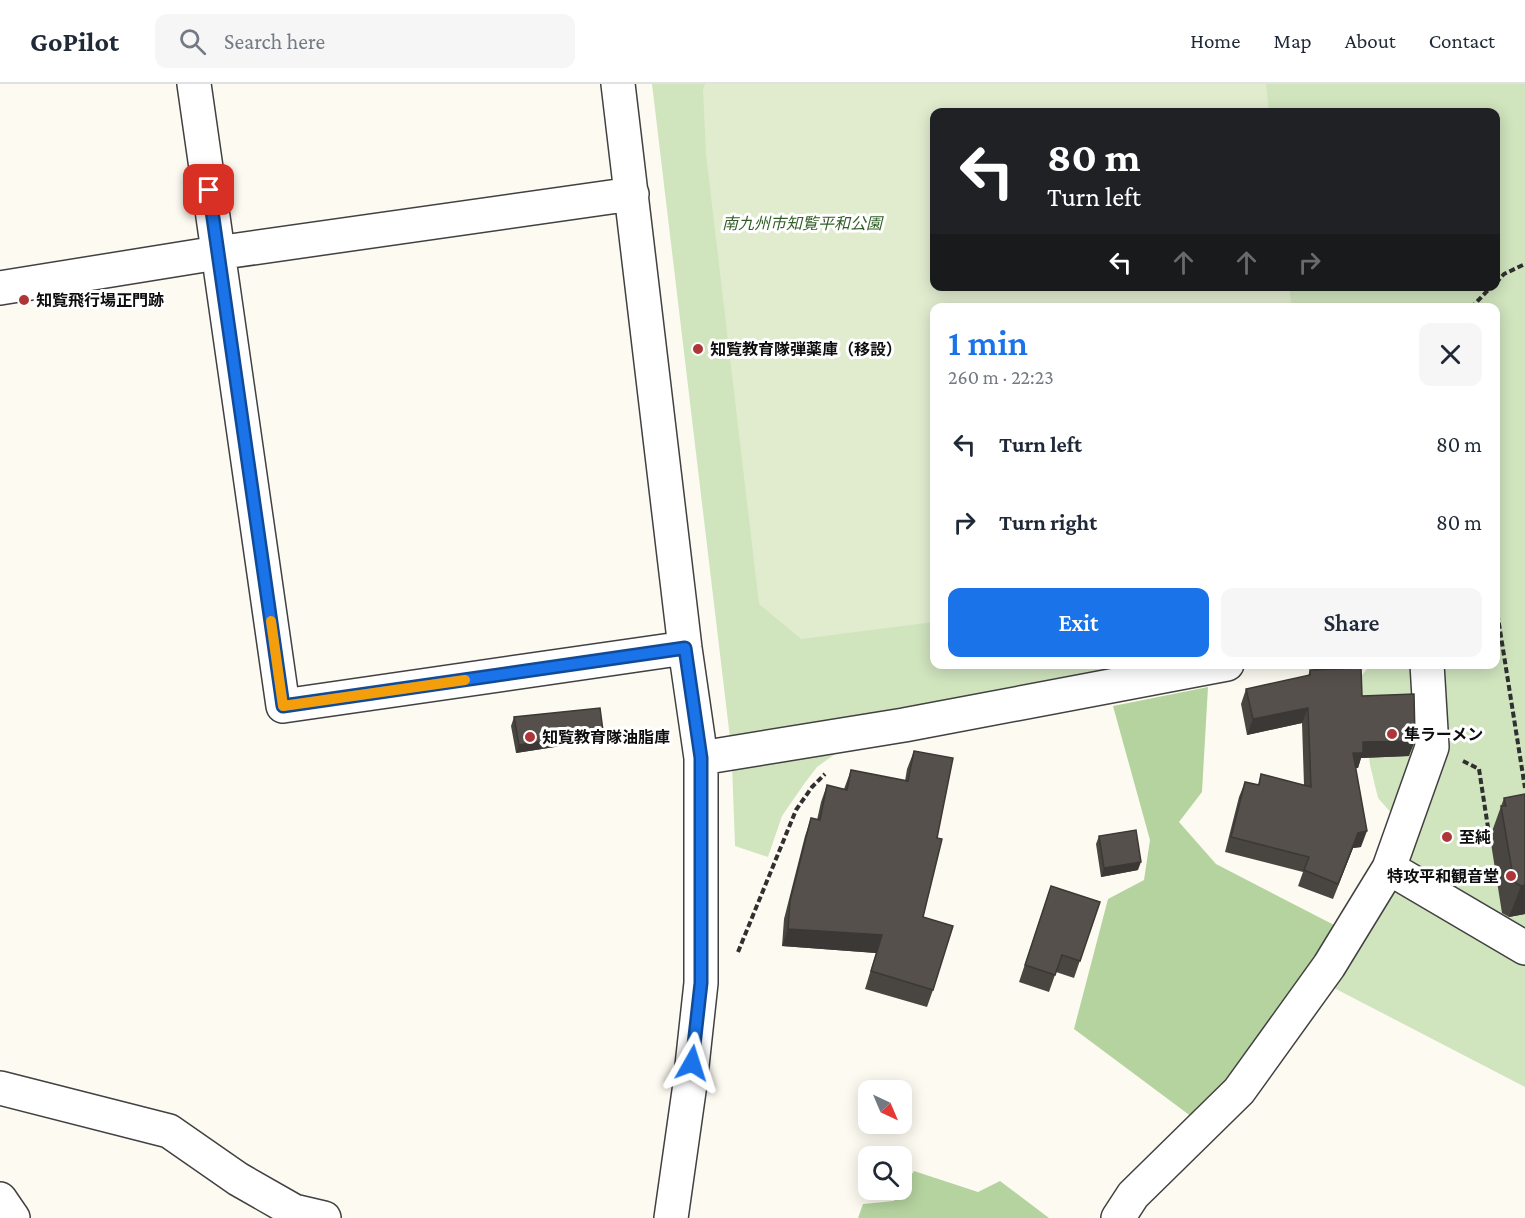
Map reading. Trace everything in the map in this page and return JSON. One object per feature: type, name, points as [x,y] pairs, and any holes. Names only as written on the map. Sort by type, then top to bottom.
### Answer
[{"type":"street","points":[[194,84],[283,706],[685,648]]},
{"type":"street","points":[[618,84],[685,648],[701,758],[701,983],[672,1218]]},
{"type":"street","points":[[0,288],[217,253],[632,195]]},
{"type":"street","points":[[701,758],[904,725],[1201,669]]},
{"type":"street","points":[[1118,1218],[1133,1195],[1239,1091],[1329,966],[1389,868],[1432,747],[1427,669]]},
{"type":"street","points":[[1389,868],[1525,948]]},
{"type":"street","points":[[0,1088],[169,1131],[238,1179],[294,1211],[324,1218]]},
{"type":"street","points":[[0,1199],[13,1218]]},
{"type":"path","points":[[1500,278],[1504,274],[1525,264]]},
{"type":"path","points":[[1476,303],[1487,291]]},
{"type":"path","points":[[1500,629],[1525,788]]},
{"type":"path","points":[[1432,747],[1479,769],[1489,834]]},
{"type":"path","points":[[735,958],[796,810],[812,787],[827,772]]},
{"type":"green space","name":"南九州市知覧平和公園","points":[[652,84],[1525,84],[1525,936],[1424,874],[1405,853],[1393,815],[1378,798],[1370,765],[1360,678],[1367,669],[1500,669],[1500,303],[930,303],[930,669],[1118,669],[730,738]]},
{"type":"green space","points":[[705,84],[1266,84],[1269,108],[930,108],[930,291],[1290,291],[1291,303],[930,303],[930,623],[801,639],[759,604],[706,154],[703,90]]},
{"type":"green space","points":[[1208,687],[1202,792],[1179,822],[1216,864],[1336,926],[1236,1073],[1192,1117],[1074,1029],[1108,899],[1144,880],[1150,840],[1113,706]]},
{"type":"green space","points":[[849,744],[817,767],[804,784],[782,816],[768,857],[735,846],[732,764]]},
{"type":"green space","points":[[1395,882],[1525,960],[1525,1087],[1334,988]]},
{"type":"green space","points":[[914,1171],[978,1192],[1000,1181],[1049,1218],[858,1218],[863,1204],[912,1200]]},
{"type":"building","points":[[1361,669],[1362,696],[1414,694],[1415,741],[1363,742],[1363,753],[1353,753],[1367,831],[1358,833],[1338,884],[1304,870],[1309,857],[1231,837],[1245,782],[1259,785],[1261,774],[1311,787],[1308,708],[1253,719],[1246,689],[1310,675],[1310,670]]},
{"type":"building","points":[[600,708],[603,731],[519,745],[514,717]]},
{"type":"building","points":[[914,751],[953,758],[937,838],[942,839],[923,917],[953,926],[933,990],[871,971],[882,935],[788,929],[790,901],[811,818],[820,820],[827,785],[847,790],[851,770],[908,781]]},
{"type":"building","points":[[1525,794],[1525,885],[1521,886],[1514,882],[1501,806],[1506,806],[1504,798]]},
{"type":"building","points":[[1136,830],[1141,862],[1104,868],[1099,836]]},
{"type":"building","points":[[1051,886],[1100,902],[1080,961],[1062,955],[1055,975],[1025,965]]},
{"type":"slow traffic","points":[[271,621],[283,706],[465,680]]},
{"type":"place","name":"知覧飛行場正門跡","points":[[24,300]]},
{"type":"place","name":"知覧教育隊弾薬庫（移設）","points":[[698,349]]},
{"type":"place","name":"隼ラーメン","points":[[1392,734]]},
{"type":"place","name":"知覧教育隊油脂庫","points":[[530,737]]},
{"type":"place","name":"至純","points":[[1447,837]]},
{"type":"place","name":"特攻平和観音堂","points":[[1511,876]]},
{"type":"route","points":[[209,190],[283,706],[685,648],[701,758],[701,983],[692,1063]]}]
